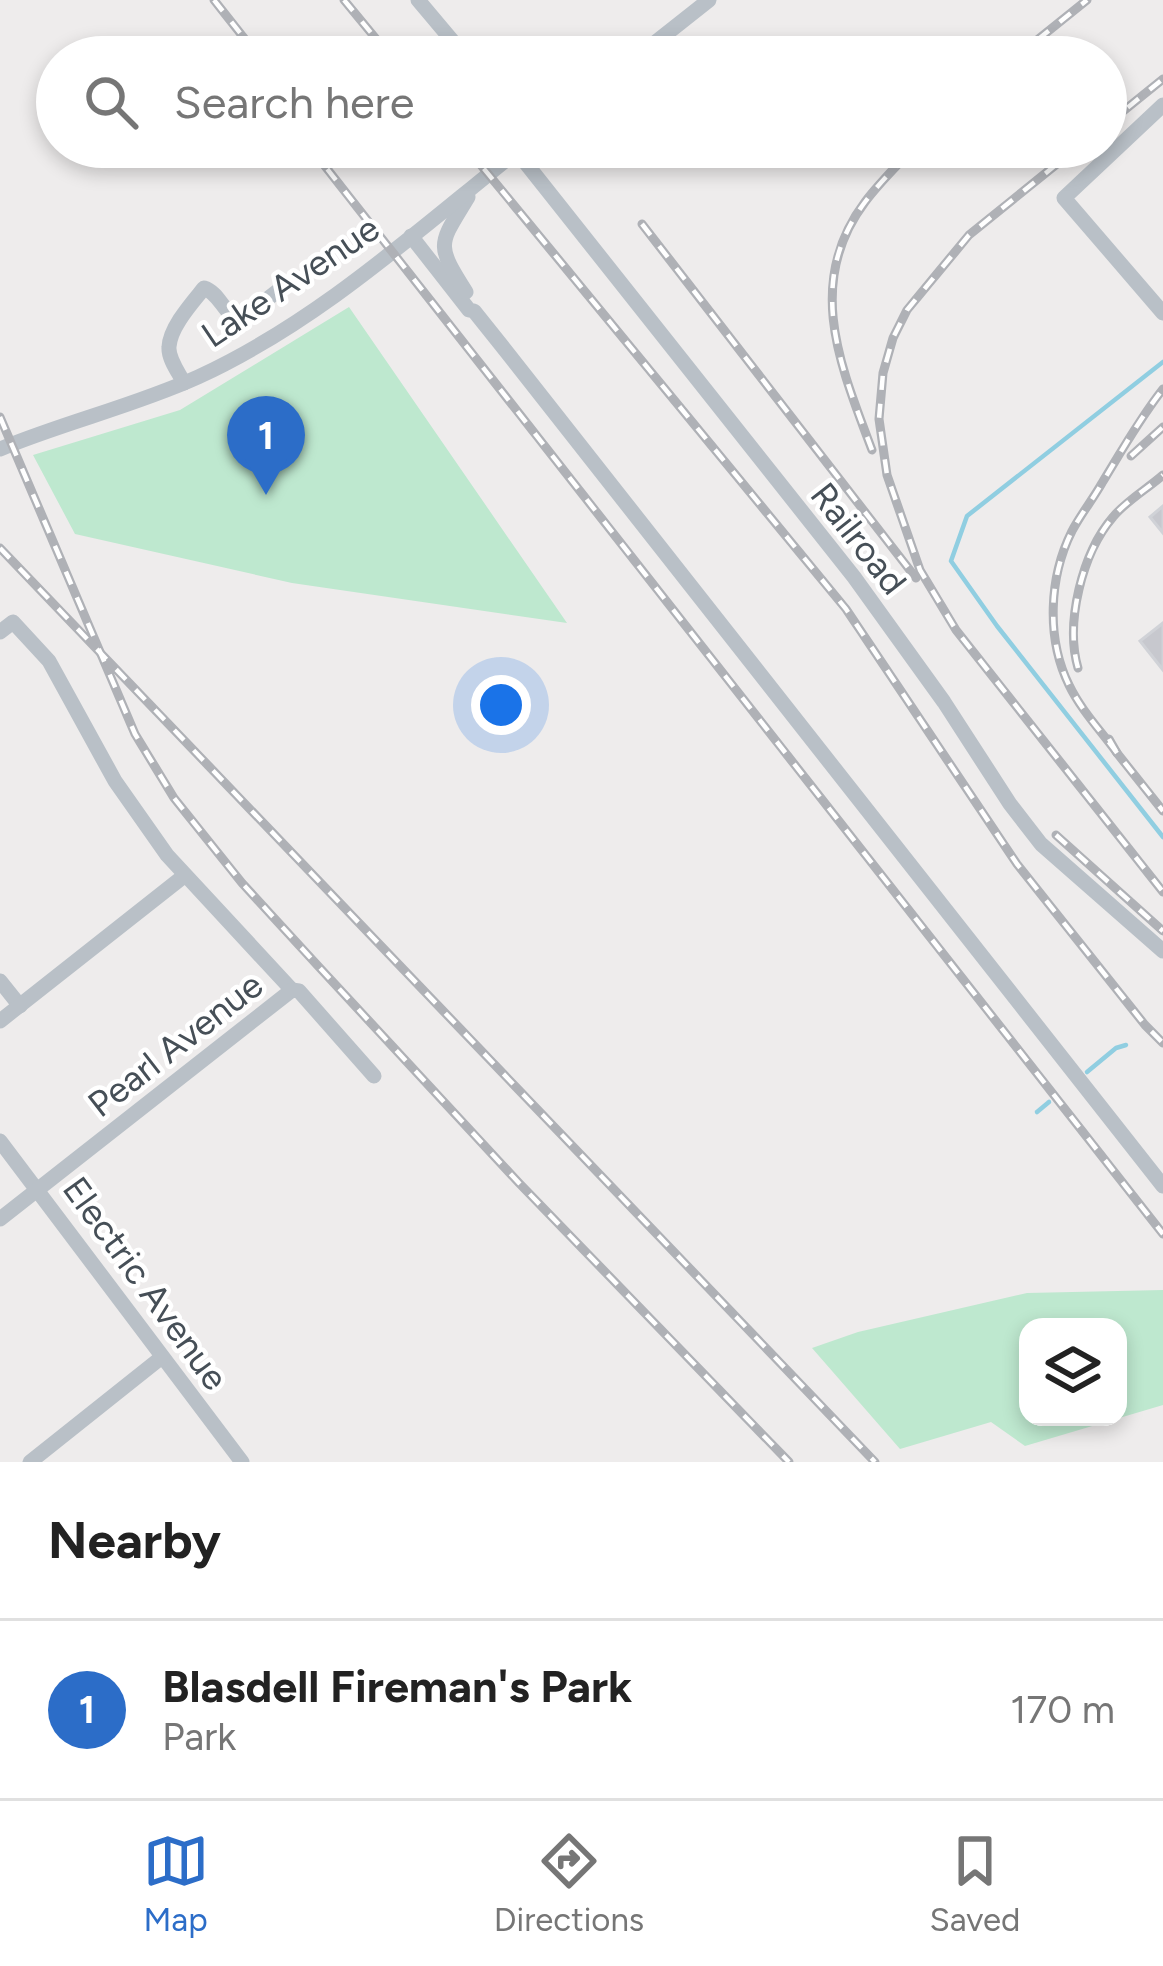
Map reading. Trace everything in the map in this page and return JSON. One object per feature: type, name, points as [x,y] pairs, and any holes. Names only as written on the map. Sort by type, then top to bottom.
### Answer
[{"type":"street","points":[[418,0],[448,36]]},
{"type":"street","points":[[662,36],[705,1]]},
{"type":"street","points":[[1127,139],[1163,105]]},
{"type":"street","name":"Lake Avenue","points":[[0,449],[151,398],[248,352],[338,294],[496,168]]},
{"type":"street","name":"Railroad","points":[[534,168],[854,577],[1041,844],[1163,951]]},
{"type":"street","points":[[1097,168],[1064,199],[1163,313]]},
{"type":"street","points":[[474,186],[444,237],[445,259],[474,311],[1163,1186]]},
{"type":"street","points":[[411,236],[474,311]]},
{"type":"street","points":[[184,383],[169,346],[176,327],[204,288],[240,320],[283,287]]},
{"type":"street","points":[[6,627],[49,662],[125,797],[184,876],[292,990]]},
{"type":"street","points":[[0,1021],[184,876]]},
{"type":"street","points":[[0,981],[20,1006]]},
{"type":"street","name":"Pearl Avenue","points":[[0,1219],[292,990],[299,991],[374,1076]]},
{"type":"street","name":"Electric Avenue","points":[[0,1141],[242,1462]]},
{"type":"street","points":[[30,1462],[162,1357]]},
{"type":"green space","points":[[349,307],[567,623],[292,583],[75,534],[33,455],[180,410]]},
{"type":"green space","points":[[1163,1290],[1163,1405],[1127,1416],[1127,1318],[1019,1318],[1019,1426],[1092,1426],[1025,1446],[991,1422],[900,1449],[812,1348],[858,1332],[1027,1293]]},
{"type":"building","points":[[1163,506],[1163,533],[1150,517]]},
{"type":"building","points":[[1163,623],[1163,670],[1140,641]]},
{"type":"waterway","points":[[1163,362],[967,516],[951,561],[1163,837]]},
{"type":"waterway","points":[[1087,1072],[1126,1045]]},
{"type":"waterway","points":[[1037,1112],[1049,1102]]},
{"type":"railway","points":[[214,0],[242,36]]},
{"type":"railway","points":[[344,0],[374,36]]},
{"type":"railway","points":[[1042,36],[1087,0]]},
{"type":"railway","points":[[1127,108],[1163,79]]},
{"type":"railway","points":[[326,168],[1163,1234]]},
{"type":"railway","points":[[483,168],[846,609],[1017,864],[1163,1043]]},
{"type":"railway","points":[[872,450],[840,356],[832,294],[847,233],[865,202],[894,168]]},
{"type":"railway","points":[[1052,168],[969,235],[907,310],[883,373],[879,419],[887,475],[920,570],[956,630],[1163,892]]},
{"type":"railway","points":[[642,224],[916,578]]},
{"type":"railway","points":[[1117,753],[1079,703],[1062,667],[1054,628],[1055,588],[1072,531],[1163,389]]},
{"type":"railway","points":[[0,417],[135,734],[174,798],[242,883],[519,1183],[789,1462]]},
{"type":"railway","points":[[1131,456],[1163,427]]},
{"type":"railway","points":[[1078,668],[1075,610],[1093,549],[1118,511],[1163,475]]},
{"type":"railway","points":[[0,548],[875,1462]]},
{"type":"railway","points":[[1109,739],[1163,811]]},
{"type":"railway","points":[[1056,835],[1163,931]]},
{"type":"place","name":"Blasdell Fireman's Park","points":[[266,495]]}]
